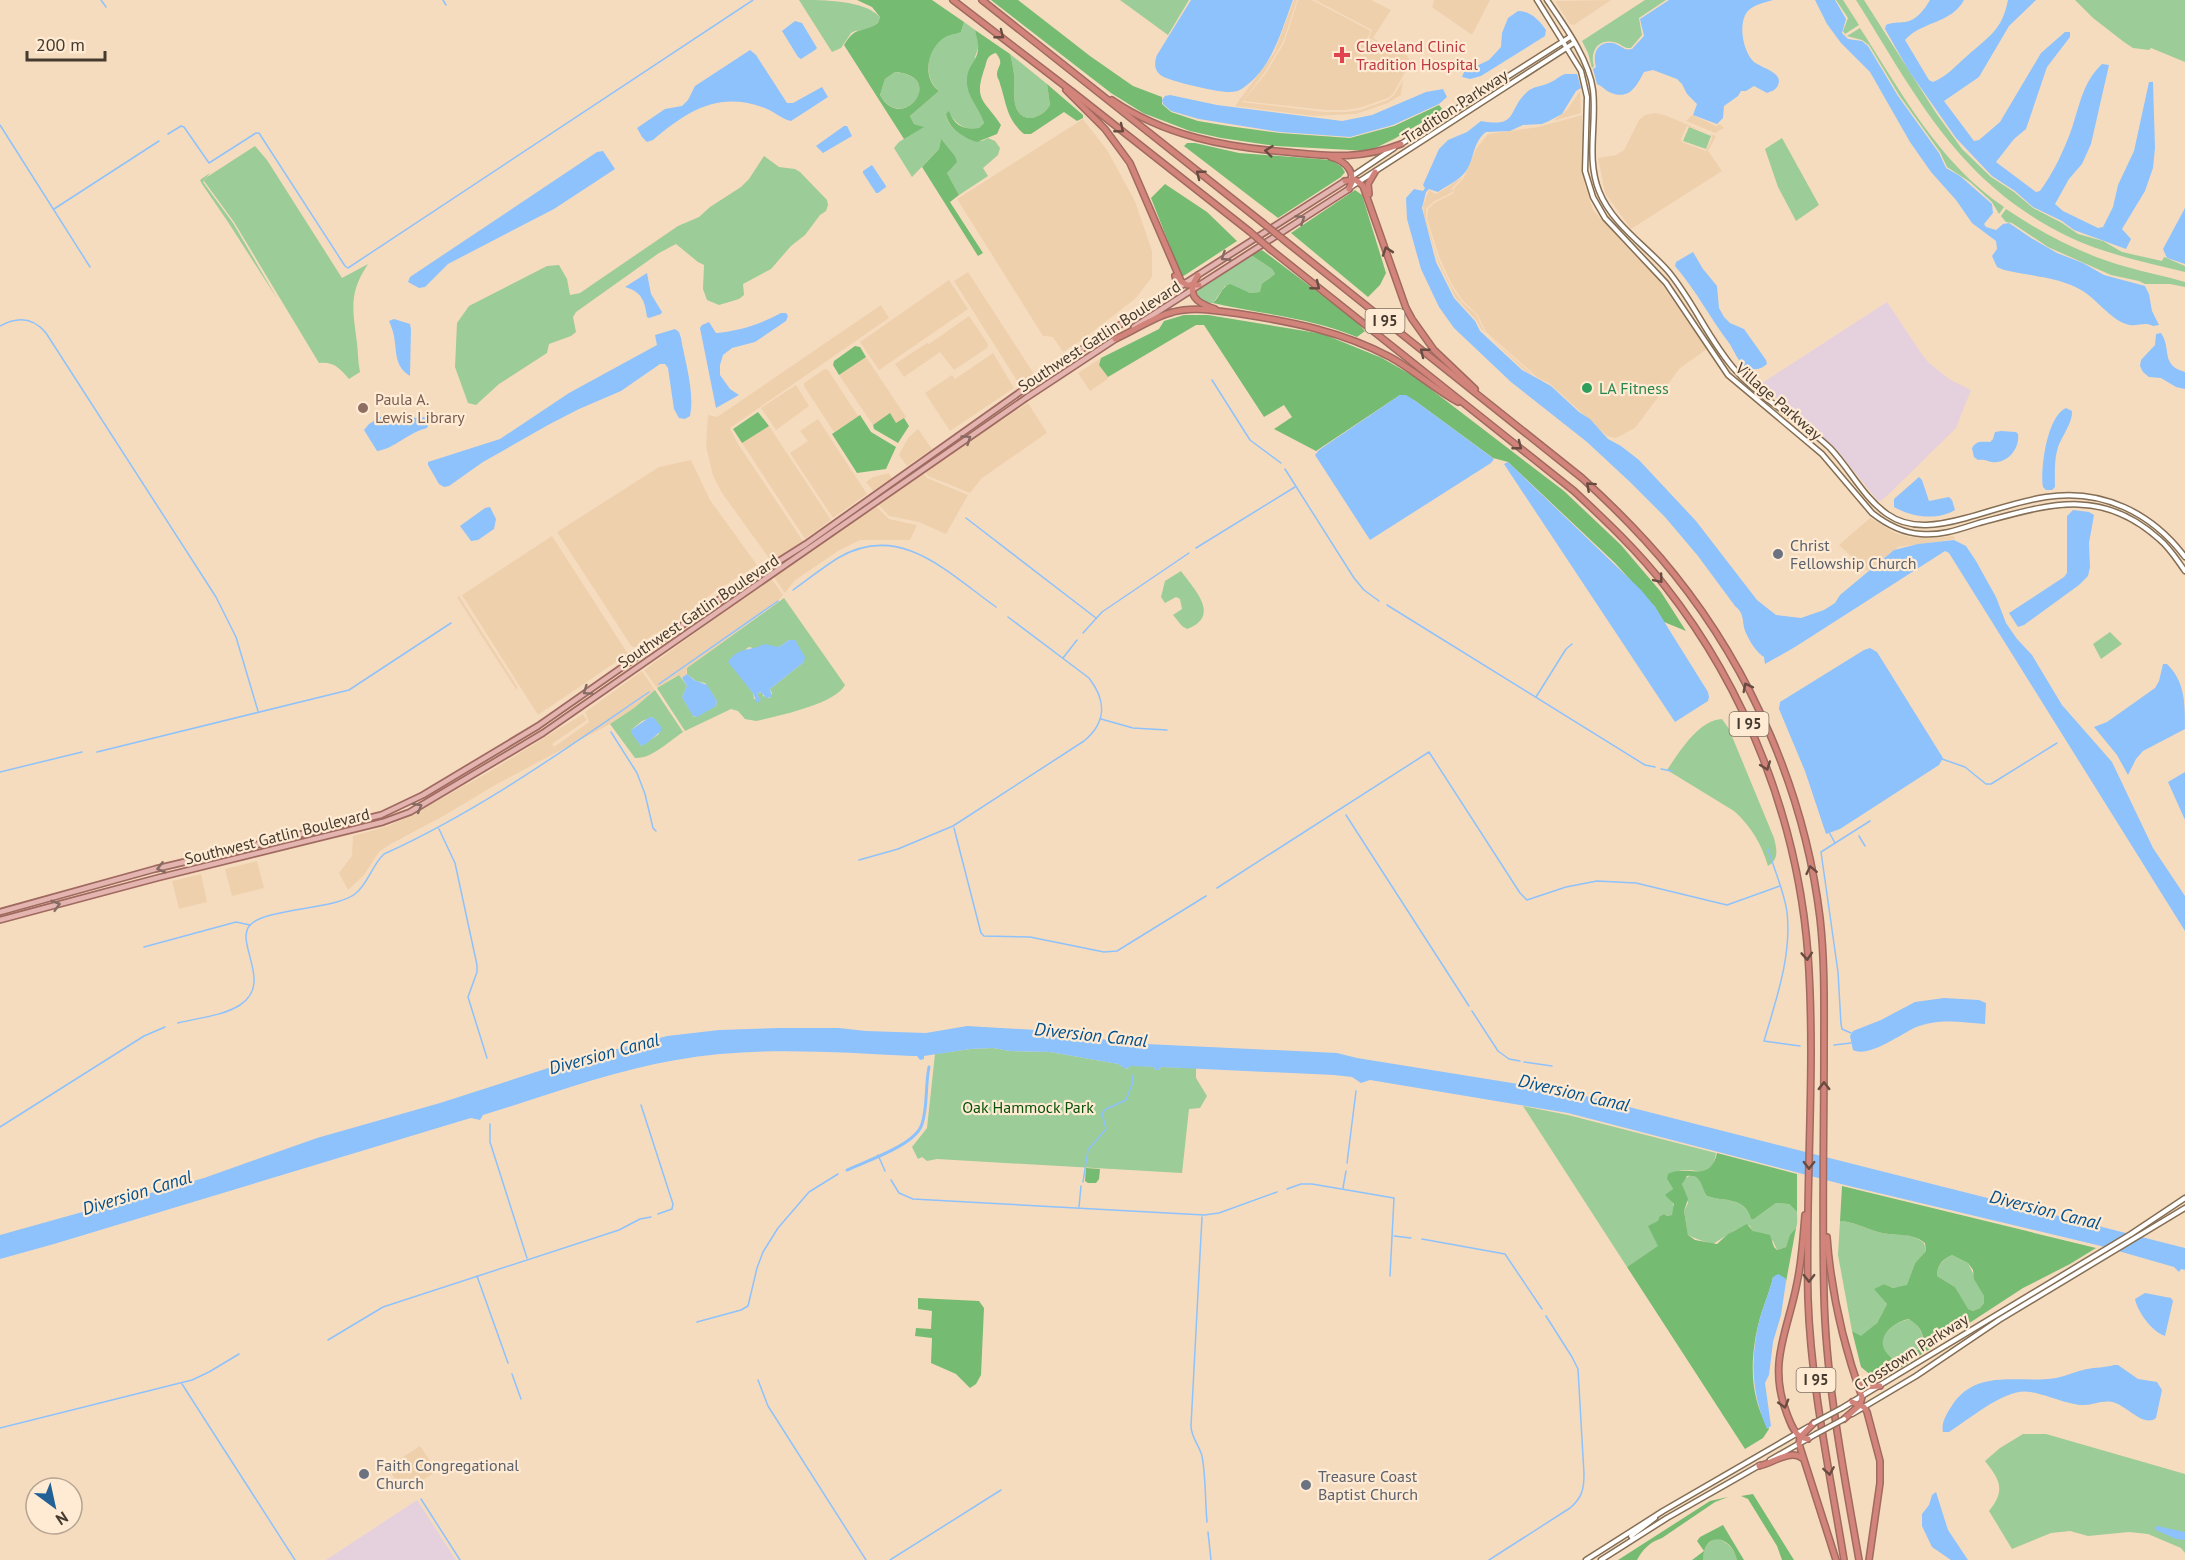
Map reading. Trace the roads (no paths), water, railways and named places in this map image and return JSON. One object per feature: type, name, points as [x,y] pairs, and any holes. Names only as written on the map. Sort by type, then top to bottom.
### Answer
[{"type":"highway","name":"I 95","points":[[953,0],[1250,231],[1574,491],[1637,553],[1672,595],[1710,651],[1749,725],[1774,790],[1789,840],[1804,919],[1809,994],[1811,1342],[1816,1388],[1844,1560]]},
{"type":"highway","name":"I 95","points":[[982,0],[1582,478],[1649,544],[1698,605],[1745,682],[1762,718],[1791,793],[1804,836],[1820,917],[1824,995],[1824,1297],[1827,1352],[1859,1560]]},
{"type":"highway","points":[[1067,68],[1118,104],[1171,131],[1232,147],[1327,156],[1360,156],[1401,144]]},
{"type":"highway","points":[[1057,80],[1105,129],[1130,163],[1174,268],[1184,284],[1191,288],[1196,299],[1202,304],[1222,311]]},
{"type":"highway","points":[[1327,156],[1341,160],[1352,178],[1360,182],[1371,204],[1406,308],[1412,319],[1434,350],[1486,402]]},
{"type":"highway","points":[[1371,204],[1368,184],[1375,172]]},
{"type":"highway","points":[[1345,181],[1352,178]]},
{"type":"highway","points":[[1348,189],[1352,178]]},
{"type":"highway","points":[[1171,292],[1177,284],[1174,268]]},
{"type":"highway","points":[[1191,288],[1198,275]]},
{"type":"highway","points":[[1191,288],[1199,285]]},
{"type":"highway","points":[[1115,339],[1160,316],[1184,309],[1222,311],[1312,327],[1351,340],[1405,366],[1472,410]]},
{"type":"highway","points":[[1809,1198],[1797,1284],[1782,1336],[1779,1361],[1782,1396],[1798,1438],[1836,1560]]},
{"type":"highway","points":[[1824,1224],[1833,1292],[1846,1348],[1862,1397],[1862,1406],[1875,1438],[1880,1461],[1880,1483],[1869,1560]]},
{"type":"highway","points":[[1857,1382],[1865,1387],[1880,1386]]},
{"type":"highway","points":[[1852,1402],[1862,1406]]},
{"type":"highway","points":[[1844,1419],[1862,1406]]},
{"type":"highway","points":[[1798,1438],[1814,1423]]},
{"type":"highway","points":[[1798,1438],[1808,1438]]},
{"type":"highway","points":[[1759,1466],[1793,1454],[1804,1459]]},
{"type":"main road","name":"Village Parkway","points":[[1537,0],[1581,71],[1586,88],[1585,171],[1593,197],[1608,221],[1666,283],[1728,375],[1822,454],[1872,513],[1899,529],[1921,534],[1938,534],[2047,505],[2075,503],[2110,510],[2147,529],[2170,550],[2185,571]]},
{"type":"main road","name":"Village Parkway","points":[[1547,0],[1574,43],[1588,70],[1593,86],[1592,157],[1596,183],[1609,209],[1669,272],[1737,372],[1832,451],[1873,502],[1888,515],[1907,523],[1925,525],[1947,523],[2044,497],[2082,496],[2114,502],[2141,514],[2165,532],[2185,556]]},
{"type":"main road","name":"Tradition Parkway","points":[[1352,178],[1401,144],[1570,37]]},
{"type":"main road","name":"Tradition Parkway","points":[[1348,189],[1574,43]]},
{"type":"main road","name":"Southwest Gatlin Boulevard","points":[[0,912],[121,878],[381,815],[405,805],[538,726],[727,594],[806,544],[1061,363],[1345,181]]},
{"type":"main road","name":"Southwest Gatlin Boulevard","points":[[1199,285],[1348,189]]},
{"type":"main road","points":[[1608,221],[1622,233],[1630,232]]},
{"type":"main road","points":[[1623,237],[1637,239]]},
{"type":"main road","name":"Southwest Gatlin Boulevard","points":[[0,920],[383,822],[411,812],[546,731],[1026,398],[1191,288]]},
{"type":"main road","points":[[1690,318],[1703,321]]},
{"type":"main road","points":[[1768,409],[1787,421],[1796,420]]},
{"type":"main road","name":"Crosstown Parkway","points":[[1814,1423],[1862,1397],[2003,1309],[2131,1234],[2185,1198]]},
{"type":"main road","name":"Crosstown Parkway","points":[[1862,1406],[1916,1376],[1999,1320],[2185,1208]]},
{"type":"main road","points":[[1808,1438],[1844,1419]]},
{"type":"main road","points":[[1601,1560],[1759,1466],[1798,1438]]},
{"type":"main road","points":[[1586,1560],[1657,1515],[1798,1438]]},
{"type":"main road","points":[[1634,1539],[1631,1537],[1657,1515]]},
{"type":"water","points":[[1191,0],[1293,0],[1280,36],[1268,60],[1253,80],[1241,89],[1224,92],[1206,89],[1184,84],[1157,72],[1155,64],[1157,55]]},
{"type":"water","points":[[1669,0],[1773,0],[1750,9],[1744,17],[1742,30],[1744,44],[1753,61],[1778,77],[1776,88],[1767,93],[1754,86],[1741,91],[1724,106],[1723,118],[1717,124],[1693,115],[1697,104],[1677,79],[1653,70],[1644,72],[1635,87],[1627,94],[1609,92],[1597,84],[1593,69],[1596,67],[1597,49],[1603,44],[1613,43],[1624,49],[1632,49],[1644,36],[1640,19]]},
{"type":"water","points":[[1815,0],[1835,0],[1846,19],[1842,33],[1848,39],[1862,41],[1868,46],[1898,96],[1939,153],[1946,168],[1960,176],[1992,204],[1993,213],[1984,224],[1986,227],[1996,230],[2003,224],[2009,223],[2057,253],[2083,263],[2104,275],[2145,286],[2152,311],[2159,325],[2126,324],[2087,294],[2072,286],[1997,267],[1992,256],[1997,249],[1996,241],[1972,223],[1956,200],[1931,172],[1910,142],[1870,72],[1841,43],[1827,24]]},
{"type":"water","points":[[1930,0],[1964,0],[1952,14],[1920,29],[1905,40],[1929,80],[1933,82],[1947,74],[1988,38],[2002,19],[2008,0],[2036,0],[2009,26],[1979,77],[1944,101],[1974,141],[1979,140],[2000,122],[2041,53],[2065,32],[2070,32],[2070,37],[2047,67],[2026,129],[2014,139],[1996,162],[2036,192],[2040,191],[2058,161],[2090,78],[2102,64],[2109,65],[2091,144],[2082,164],[2069,179],[2055,204],[2063,211],[2098,228],[2103,227],[2113,207],[2118,185],[2134,151],[2149,82],[2153,82],[2155,148],[2153,168],[2145,191],[2122,229],[2131,239],[2126,249],[2074,230],[2062,221],[2033,207],[2015,191],[1992,176],[1956,138],[1909,71],[1885,29],[1888,24],[1905,22],[1917,17]]},
{"type":"water","points":[[1518,11],[1531,14],[1546,30],[1545,36],[1481,76],[1470,79],[1462,77],[1464,72],[1489,60],[1501,47],[1502,33],[1508,18]]},
{"type":"water","points":[[795,21],[802,23],[817,48],[801,59],[782,31]]},
{"type":"water","points":[[750,50],[756,55],[787,103],[793,103],[822,87],[828,97],[791,121],[766,108],[746,103],[731,101],[716,103],[690,113],[653,140],[647,142],[642,137],[637,128],[665,109],[682,106],[695,86]]},
{"type":"water","points":[[1565,74],[1577,74],[1581,88],[1576,91],[1562,114],[1542,124],[1523,125],[1510,131],[1486,132],[1478,141],[1469,166],[1463,174],[1438,192],[1429,189],[1426,192],[1422,208],[1436,262],[1454,298],[1475,321],[1480,331],[1522,370],[1551,386],[1590,419],[1608,439],[1639,460],[1696,521],[1757,600],[1776,615],[1801,618],[1824,610],[1835,603],[1840,595],[1894,550],[1918,544],[1954,540],[1966,546],[1996,597],[2006,623],[2032,655],[2062,705],[2112,762],[2153,848],[2185,896],[2185,931],[1949,553],[1945,551],[1765,664],[1764,657],[1756,650],[1748,636],[1741,612],[1665,517],[1587,442],[1511,382],[1454,328],[1439,307],[1421,269],[1407,219],[1406,198],[1414,189],[1423,191],[1425,188],[1423,185],[1439,149],[1448,140],[1467,132],[1481,121],[1493,123],[1507,120],[1529,90]]},
{"type":"water","points":[[1443,89],[1447,97],[1439,104],[1393,125],[1350,137],[1280,132],[1199,119],[1171,111],[1162,100],[1165,96],[1170,95],[1217,105],[1342,121],[1372,115],[1426,92]]},
{"type":"water","points":[[847,126],[852,136],[823,153],[816,146]]},
{"type":"water","points":[[603,151],[615,169],[554,209],[448,264],[425,287],[419,288],[408,282],[410,277],[597,152]]},
{"type":"water","points":[[872,165],[886,186],[878,193],[863,173]]},
{"type":"water","points":[[2185,208],[2185,264],[2167,258],[2163,249]]},
{"type":"water","points":[[1693,252],[1717,286],[1719,308],[1724,317],[1730,323],[1744,329],[1766,360],[1767,364],[1759,369],[1745,366],[1740,362],[1675,266],[1676,262]]},
{"type":"water","points":[[647,273],[651,294],[662,312],[649,318],[639,294],[625,287]]},
{"type":"water","points":[[786,313],[788,316],[786,321],[755,342],[732,348],[723,355],[720,375],[730,389],[739,395],[716,408],[700,328],[702,325],[709,322],[716,333],[733,331]]},
{"type":"water","points":[[394,319],[410,324],[410,376],[401,368],[397,358],[389,321]]},
{"type":"water","points":[[675,329],[681,338],[689,377],[690,416],[685,419],[679,418],[674,409],[668,368],[665,364],[660,364],[621,391],[548,425],[483,462],[449,486],[444,487],[439,484],[428,462],[500,439],[569,393],[657,345],[655,335]]},
{"type":"water","points":[[2161,333],[2169,361],[2177,369],[2185,372],[2185,389],[2176,387],[2161,378],[2149,377],[2140,366],[2141,360],[2155,345],[2156,334]]},
{"type":"water","points":[[1400,395],[1406,395],[1414,400],[1494,459],[1370,540],[1315,455]]},
{"type":"water","points":[[2066,408],[2072,411],[2072,415],[2057,452],[2055,487],[2052,490],[2046,490],[2042,479],[2046,444],[2054,421]]},
{"type":"water","points":[[385,414],[408,418],[426,417],[428,426],[377,451],[364,430]]},
{"type":"water","points":[[1995,432],[2018,434],[2015,450],[2008,458],[1992,462],[1978,460],[1974,457],[1972,448],[1974,445],[1980,442],[1990,442]]},
{"type":"water","points":[[1508,462],[1641,590],[1655,607],[1708,692],[1708,701],[1675,722],[1504,464]]},
{"type":"water","points":[[1919,477],[1929,501],[1949,497],[1955,510],[1932,517],[1908,513],[1894,507],[1894,499]]},
{"type":"water","points":[[490,507],[496,519],[494,529],[478,540],[471,541],[460,526],[485,508]]},
{"type":"water","points":[[2073,510],[2094,515],[2089,543],[2088,576],[2079,585],[2018,627],[2009,613],[2067,573],[2067,516]]},
{"type":"water","points":[[789,640],[795,640],[805,657],[804,662],[770,689],[772,697],[766,698],[761,692],[757,694],[761,700],[757,703],[753,693],[728,662],[741,651],[764,644],[779,647]]},
{"type":"water","points":[[1870,648],[1877,652],[1943,758],[1939,765],[1840,829],[1826,834],[1805,771],[1779,709],[1780,702]]},
{"type":"water","points":[[2163,664],[2167,664],[2173,671],[2181,685],[2185,729],[2143,751],[2128,775],[2117,755],[2094,727],[2107,722],[2155,688]]},
{"type":"water","points":[[687,674],[694,680],[707,685],[717,701],[716,706],[697,717],[693,716],[682,697],[687,686],[682,678]]},
{"type":"water","points":[[650,717],[654,718],[662,728],[641,746],[631,730]]},
{"type":"water","points":[[2185,772],[2185,820],[2168,782]]},
{"type":"water","points":[[1944,998],[1979,1000],[1986,1003],[1985,1024],[1949,1021],[1931,1023],[1914,1028],[1867,1051],[1853,1050],[1850,1036],[1853,1031],[1881,1020],[1915,1002]]},
{"type":"water","name":"Diversion Canal","points":[[967,1026],[1054,1031],[1125,1043],[1337,1053],[1574,1093],[2185,1248],[2185,1270],[2181,1269],[2179,1272],[2174,1267],[2101,1246],[1849,1186],[1568,1113],[1370,1080],[1361,1083],[1352,1077],[1161,1067],[1159,1070],[1155,1070],[1154,1067],[1131,1066],[1126,1069],[1118,1064],[1050,1052],[1010,1051],[993,1048],[924,1056],[924,1059],[920,1060],[917,1056],[764,1052],[705,1056],[652,1065],[603,1077],[483,1115],[480,1120],[471,1118],[464,1120],[0,1259],[0,1235],[204,1178],[317,1138],[440,1103],[567,1062],[667,1036],[719,1030],[779,1028],[839,1028],[926,1033]]},
{"type":"water","points":[[1778,1274],[1785,1278],[1786,1282],[1781,1315],[1773,1342],[1769,1375],[1765,1383],[1771,1426],[1767,1429],[1755,1388],[1754,1360],[1760,1318],[1773,1277]]},
{"type":"water","points":[[2145,1293],[2171,1298],[2173,1301],[2165,1336],[2150,1326],[2139,1309],[2135,1299]]},
{"type":"water","points":[[2118,1365],[2138,1379],[2157,1382],[2162,1390],[2156,1418],[2146,1420],[2140,1418],[2112,1402],[2079,1405],[2036,1393],[2020,1392],[1999,1399],[1949,1432],[1943,1432],[1943,1422],[1951,1407],[1973,1386],[1999,1380],[2056,1378],[2090,1368]]},
{"type":"water","points":[[1936,1492],[1948,1530],[1968,1560],[1951,1560],[1932,1547],[1922,1526],[1922,1514]]},
{"type":"water","points":[[2157,1526],[2185,1532],[2185,1540],[2176,1539],[2156,1530]]},
{"type":"waterway","points":[[101,0],[106,7]]},
{"type":"waterway","points":[[443,0],[446,5]]},
{"type":"waterway","points":[[168,134],[181,126],[184,127],[209,163],[259,133],[348,268],[753,0]]},
{"type":"waterway","points":[[0,125],[90,267]]},
{"type":"waterway","points":[[54,209],[159,141]]},
{"type":"waterway","points":[[0,326],[13,321],[25,320],[36,324],[46,333],[216,597],[236,637],[258,711]]},
{"type":"waterway","points":[[1212,380],[1250,440],[1281,463]]},
{"type":"waterway","points":[[1285,469],[1354,578],[1364,590],[1379,601]]},
{"type":"waterway","points":[[1196,548],[1295,487]]},
{"type":"waterway","points":[[966,518],[1096,618]]},
{"type":"waterway","points":[[793,590],[838,558],[861,548],[882,545],[903,548],[922,556],[960,580],[996,607]]},
{"type":"waterway","points":[[1083,633],[1102,612],[1189,553]]},
{"type":"waterway","points":[[659,684],[778,601]]},
{"type":"waterway","points":[[1387,605],[1645,765],[1655,767]]},
{"type":"waterway","points":[[859,860],[898,849],[953,826],[1084,741],[1097,726],[1102,711],[1101,703],[1099,694],[1089,678],[1008,617]]},
{"type":"waterway","points":[[97,752],[349,690],[451,623]]},
{"type":"waterway","points":[[1063,658],[1077,640]]},
{"type":"waterway","points":[[1536,697],[1566,649],[1572,644]]},
{"type":"waterway","points":[[178,1023],[226,1012],[240,1005],[250,996],[254,986],[254,975],[246,933],[250,925],[258,919],[332,903],[355,894],[384,854],[454,819],[487,799],[649,692]]},
{"type":"waterway","points":[[1101,719],[1133,728],[1167,730]]},
{"type":"waterway","points":[[611,732],[637,773],[645,794],[653,828],[656,831]]},
{"type":"waterway","points":[[1942,759],[1965,767],[1986,784],[1991,784],[2057,743]]},
{"type":"waterway","points":[[0,772],[82,752]]},
{"type":"waterway","points":[[1217,888],[1429,752],[1520,893],[1527,900],[1566,887],[1597,881],[1636,883],[1727,905],[1780,886]]},
{"type":"waterway","points":[[1661,769],[1672,771]]},
{"type":"waterway","points":[[1346,815],[1469,1006]]},
{"type":"waterway","points":[[1851,1033],[1842,1029],[1841,1024],[1838,972],[1821,852],[1870,821]]},
{"type":"waterway","points":[[954,828],[981,933],[984,936],[1030,937],[1104,952],[1117,951],[1206,896]]},
{"type":"waterway","points":[[439,829],[455,863],[477,965],[477,972],[468,997],[487,1058]]},
{"type":"waterway","points":[[1829,832],[1835,843]]},
{"type":"waterway","points":[[1859,836],[1865,846]]},
{"type":"waterway","points":[[1768,849],[1784,896],[1788,928],[1782,977],[1764,1041],[1800,1046]]},
{"type":"waterway","points":[[144,947],[236,922],[250,925]]},
{"type":"waterway","points":[[1472,1011],[1498,1051],[1509,1059],[1520,1061]]},
{"type":"waterway","points":[[0,1127],[144,1036],[165,1027]]},
{"type":"waterway","points":[[1834,1045],[1851,1043]]},
{"type":"waterway","name":"Diversion Canal","points":[[1524,1062],[1552,1066]]},
{"type":"waterway","points":[[847,1170],[901,1145],[918,1132],[924,1117],[929,1067]]},
{"type":"waterway","points":[[1083,1182],[1088,1150],[1106,1129],[1102,1113],[1126,1100],[1133,1082],[1132,1075]]},
{"type":"waterway","points":[[1347,1163],[1356,1091]]},
{"type":"waterway","points":[[641,1105],[673,1204],[672,1209],[658,1214]]},
{"type":"waterway","points":[[490,1124],[490,1142],[527,1258]]},
{"type":"waterway","points":[[878,1155],[885,1171]]},
{"type":"waterway","points":[[1343,1188],[1346,1171]]},
{"type":"waterway","points":[[697,1322],[748,1306],[763,1252],[778,1228],[809,1192],[838,1174]]},
{"type":"waterway","points":[[891,1180],[899,1193],[913,1199],[1204,1215],[1219,1213],[1277,1192]]},
{"type":"waterway","points":[[1287,1189],[1301,1184],[1312,1184],[1394,1198],[1390,1276]]},
{"type":"waterway","points":[[1079,1207],[1081,1186]]},
{"type":"waterway","points":[[328,1340],[383,1307],[619,1230],[640,1219],[651,1217]]},
{"type":"waterway","points":[[1202,1217],[1191,1426],[1192,1434],[1202,1456],[1207,1522]]},
{"type":"waterway","points":[[1394,1236],[1411,1238]]},
{"type":"waterway","points":[[1422,1239],[1505,1254],[1542,1309]]},
{"type":"waterway","points":[[477,1276],[508,1363]]},
{"type":"waterway","points":[[1489,1560],[1570,1508],[1580,1497],[1583,1489],[1578,1369],[1546,1316]]},
{"type":"waterway","points":[[0,1428],[192,1380],[239,1354]]},
{"type":"waterway","points":[[512,1374],[521,1399]]},
{"type":"waterway","points":[[758,1380],[768,1406],[866,1560]]},
{"type":"waterway","points":[[182,1384],[295,1560]]},
{"type":"waterway","points":[[890,1560],[1001,1490]]},
{"type":"waterway","points":[[421,1499],[460,1560]]},
{"type":"waterway","points":[[1208,1532],[1211,1560]]},
{"type":"place","name":"Cleveland Clinic Tradition Hospital","points":[[1342,55]]},
{"type":"place","name":"LA Fitness","points":[[1587,388]]},
{"type":"place","name":"Paula A. Lewis Library","points":[[363,408]]},
{"type":"place","name":"Christ Fellowship Church","points":[[1778,554]]},
{"type":"place","name":"Faith Congregational Church","points":[[364,1474]]},
{"type":"place","name":"Treasure Coast Baptist Church","points":[[1306,1485]]},
{"type":"park label","name":"Oak Hammock Park","points":[[1028,1107]]}]
